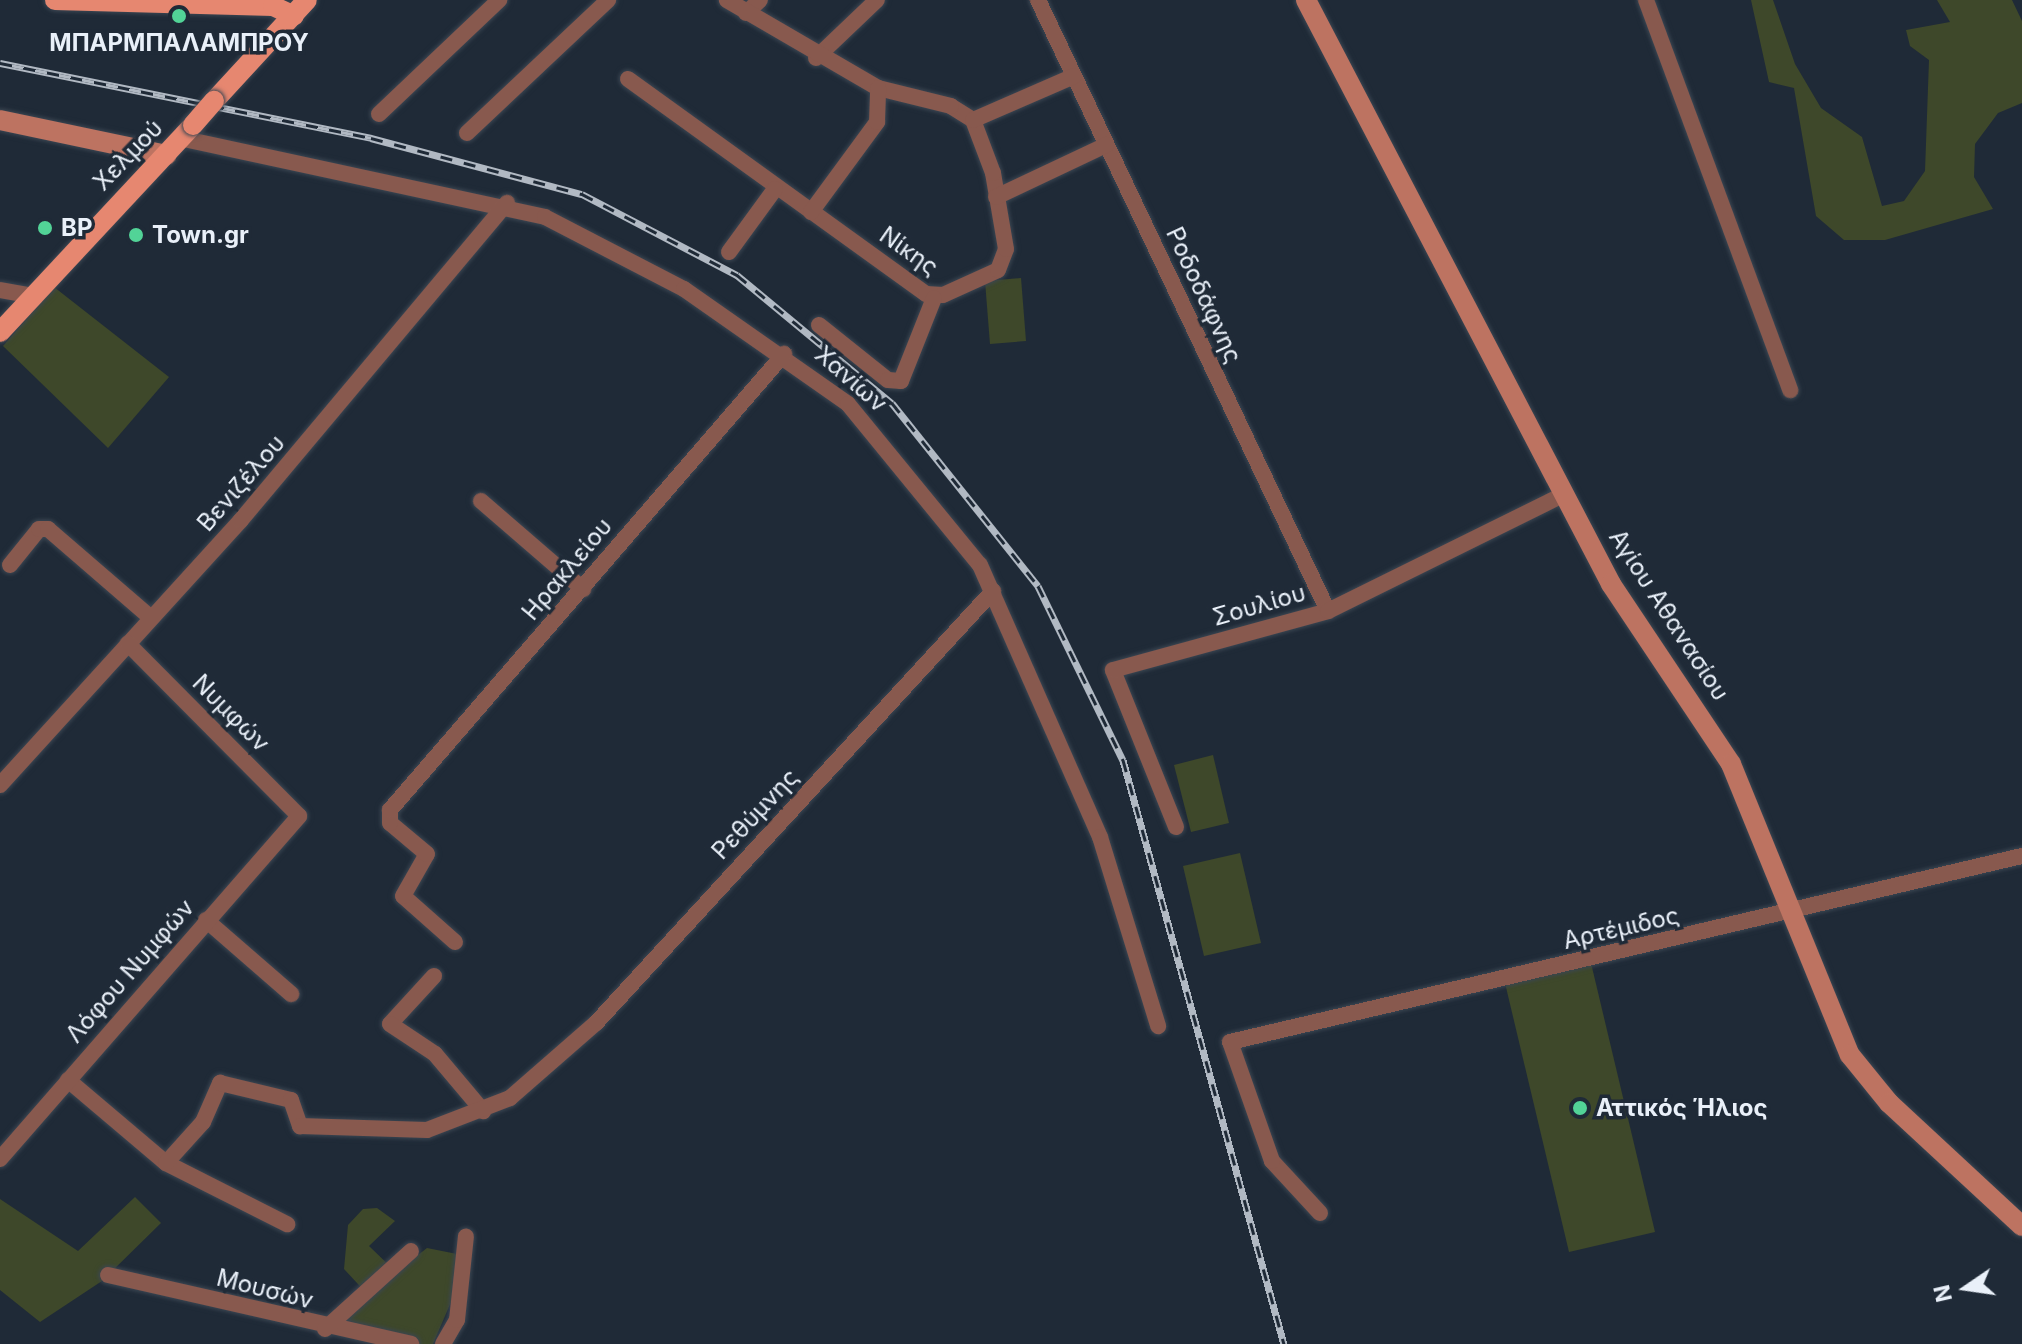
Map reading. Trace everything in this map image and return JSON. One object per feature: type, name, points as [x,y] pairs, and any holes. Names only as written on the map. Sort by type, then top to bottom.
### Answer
[{"type":"main road","points":[[55,0],[300,8]]},
{"type":"main road","name":"Χελμού","points":[[0,332],[300,8]]},
{"type":"street","points":[[379,114],[499,0]]},
{"type":"street","points":[[467,133],[608,0]]},
{"type":"street","points":[[727,0],[816,58],[878,88],[951,106],[973,120],[1074,76]]},
{"type":"street","points":[[746,13],[760,0]]},
{"type":"street","points":[[816,58],[877,0]]},
{"type":"street","name":"Ροδοδάφνης","points":[[1038,0],[1328,611]]},
{"type":"street","name":"Αγίου Αθανασίου","points":[[1306,0],[1611,584],[1709,723],[1794,908],[1850,1055],[1889,1103],[2022,1226]]},
{"type":"street","points":[[1646,0],[1790,390]]},
{"type":"street","name":"Νίκης","points":[[628,79],[775,189],[934,298],[1005,262],[996,197],[973,120]]},
{"type":"street","points":[[811,212],[877,122],[878,88]]},
{"type":"street","points":[[0,120],[166,155]]},
{"type":"street","name":"Χανίων","points":[[187,132],[507,203],[621,253],[784,354],[873,427],[993,591],[1100,837],[1158,1026]]},
{"type":"street","points":[[996,197],[1106,145]]},
{"type":"street","points":[[729,252],[775,189]]},
{"type":"street","name":"Βενιζέλου","points":[[0,785],[151,618],[507,203]]},
{"type":"street","points":[[0,290],[33,296]]},
{"type":"street","points":[[819,325],[888,380],[901,381],[934,298]]},
{"type":"street","name":"Ηρακλείου","points":[[455,942],[403,896],[427,854],[388,817],[784,354]]},
{"type":"street","name":"Σουλίου","points":[[1176,827],[1113,670],[1328,611],[1563,495]]},
{"type":"street","points":[[481,501],[583,589]]},
{"type":"street","points":[[10,565],[39,529],[48,529],[151,618]]},
{"type":"street","name":"Ρεθύμνης","points":[[166,1163],[203,1122],[220,1083],[291,1100],[300,1126],[427,1130],[483,1111],[549,1064],[596,1023],[993,591]]},
{"type":"street","name":"Νυμφών","points":[[128,644],[299,816]]},
{"type":"street","name":"Λόφου Νυμφών","points":[[0,1159],[299,816]]},
{"type":"street","name":"Αρτέμιδος","points":[[1320,1213],[1272,1161],[1230,1042],[2022,856]]},
{"type":"street","points":[[206,920],[291,994]]},
{"type":"street","points":[[434,976],[390,1024],[435,1054],[483,1111]]},
{"type":"street","points":[[68,1080],[166,1163],[287,1224]]},
{"type":"street","points":[[443,1344],[457,1320],[466,1236]]},
{"type":"street","points":[[325,1329],[411,1251]]},
{"type":"street","name":"Μουσών","points":[[108,1275],[325,1329],[411,1344]]},
{"type":"green space","points":[[1751,0],[1773,0],[1795,64],[1821,108],[1862,137],[1882,206],[1904,201],[1925,171],[1929,60],[1910,46],[1906,30],[1950,22],[1937,0],[2012,0],[2022,21],[2022,103],[1998,113],[1975,144],[1974,177],[1993,209],[1885,240],[1844,240],[1816,216],[1794,88],[1769,82]]},
{"type":"green space","points":[[1021,278],[1026,341],[990,344],[985,281]]},
{"type":"green space","points":[[54,287],[169,377],[108,448],[3,346]]},
{"type":"green space","points":[[1213,755],[1229,823],[1191,832],[1174,765]]},
{"type":"green space","points":[[1240,853],[1261,943],[1204,956],[1183,866]]},
{"type":"green space","name":"Αττικός Ήλιος","points":[[1591,963],[1655,1232],[1569,1252],[1505,983]]},
{"type":"green space","points":[[135,1197],[161,1223],[102,1281],[40,1322],[0,1290],[0,1199],[78,1251]]},
{"type":"green space","points":[[377,1208],[395,1221],[369,1246],[396,1272],[427,1248],[457,1254],[454,1295],[433,1344],[375,1344],[378,1332],[338,1325],[370,1297],[344,1269],[348,1225],[363,1209]]},
{"type":"railway","points":[[0,63],[371,138],[582,194],[737,275],[892,403],[1038,586],[1123,760],[1284,1344]]},
{"type":"place","name":"ΜΠΑΡΜΠΑΛΑΜΠΡΟΥ","points":[[179,16]]},
{"type":"place","name":"BP","points":[[45,228]]},
{"type":"place","name":"Town.gr","points":[[136,235]]},
{"type":"place","name":"Αττικός Ήλιος","points":[[1580,1108]]}]
